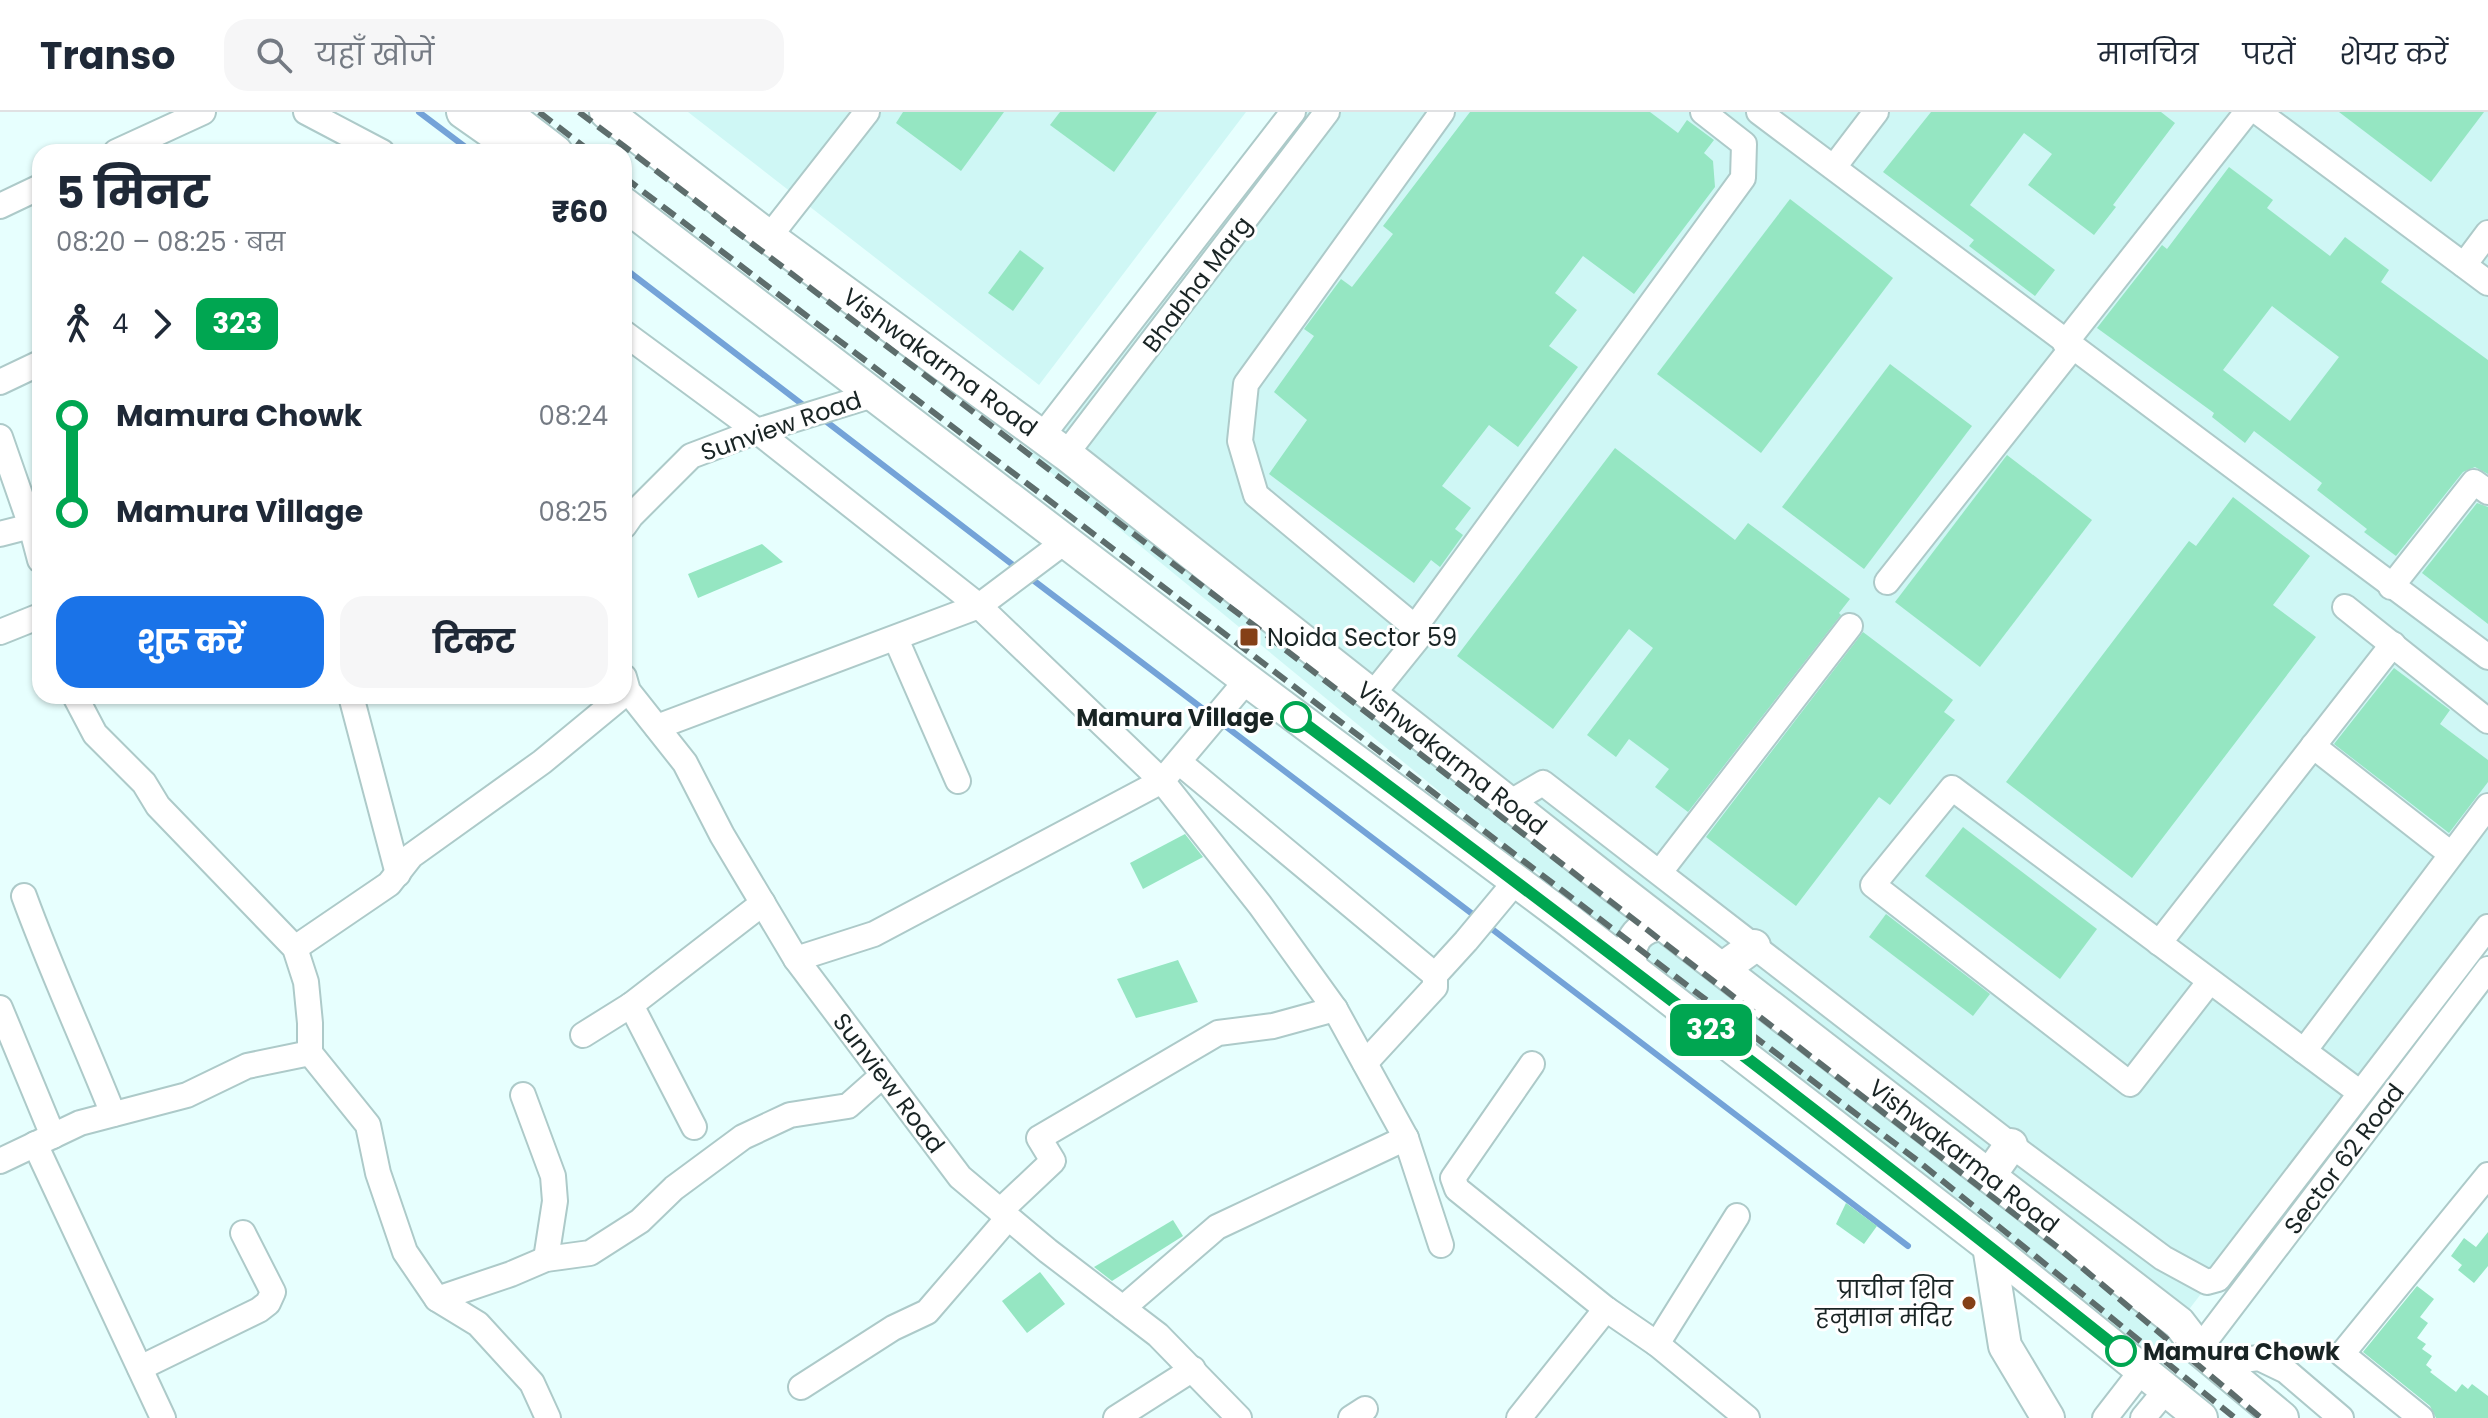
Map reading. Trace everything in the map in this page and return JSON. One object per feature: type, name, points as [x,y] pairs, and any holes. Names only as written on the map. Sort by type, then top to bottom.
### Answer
[{"type":"main road","points":[[463,112],[509,144]]},
{"type":"main road","points":[[504,112],[546,144]]},
{"type":"main road","name":"Vishwakarma Road","points":[[607,113],[769,237],[1054,445],[1614,886],[2179,1323],[2208,1356],[2282,1418]]},
{"type":"main road","points":[[632,210],[1247,680],[1631,968],[1989,1246],[2201,1418]]},
{"type":"main road","points":[[1579,928],[1593,926],[1607,913],[1614,886]]},
{"type":"main road","points":[[1631,968],[1628,953],[1635,938],[1649,925],[1663,924]]},
{"type":"main road","points":[[1722,969],[1754,946]]},
{"type":"main road","points":[[1989,1176],[2011,1145]]},
{"type":"main road","points":[[1989,1246],[2005,1346],[2048,1418]]},
{"type":"street","points":[[147,144],[203,112]]},
{"type":"street","points":[[306,112],[367,144]]},
{"type":"street","points":[[769,237],[867,112]]},
{"type":"street","name":"Bhabha Marg","points":[[1054,445],[1095,368],[1293,112]]},
{"type":"street","name":"Bhabha Marg","points":[[1054,445],[1119,386],[1327,112]]},
{"type":"street","points":[[1372,695],[1422,633],[1256,495],[1240,441],[1246,384],[1442,112]]},
{"type":"street","points":[[1415,627],[1743,178],[1744,144],[1703,112]]},
{"type":"street","points":[[1759,112],[2488,657]]},
{"type":"street","points":[[1834,167],[1876,112]]},
{"type":"street","points":[[1887,582],[2247,112]]},
{"type":"street","points":[[2258,112],[2488,283]]},
{"type":"street","points":[[0,206],[32,191]]},
{"type":"street","points":[[2464,265],[2488,233]]},
{"type":"street","points":[[632,339],[757,431],[979,606],[1162,781],[1260,905],[1335,1009],[1406,1138],[1441,1245]]},
{"type":"street","points":[[0,382],[32,367]]},
{"type":"street","points":[[1095,368],[1119,386]]},
{"type":"street","name":"Sunview Road","points":[[632,518],[691,456],[757,431],[873,395]]},
{"type":"street","points":[[0,437],[32,530]]},
{"type":"street","points":[[2391,587],[2483,479]]},
{"type":"street","points":[[0,534],[31,526]]},
{"type":"street","points":[[657,727],[979,606],[1067,540]]},
{"type":"street","points":[[2345,607],[2488,721]]},
{"type":"street","points":[[0,632],[32,619]]},
{"type":"street","points":[[1660,872],[1850,626]]},
{"type":"street","points":[[896,639],[958,781]]},
{"type":"street","points":[[2159,943],[2393,644]]},
{"type":"street","points":[[796,959],[874,934],[1162,781],[1247,680]]},
{"type":"street","name":"Sunview Road","points":[[632,698],[685,763],[722,835],[796,959],[960,1177],[1158,1335],[1239,1418]]},
{"type":"street","points":[[79,704],[95,734],[144,783],[158,806],[295,948],[306,982],[310,1053],[368,1125],[378,1173],[405,1252],[437,1299],[478,1324],[532,1383],[548,1418]]},
{"type":"street","points":[[353,704],[398,874]]},
{"type":"street","points":[[295,948],[389,884],[411,856],[542,762],[609,704]]},
{"type":"street","points":[[2313,746],[2451,854]]},
{"type":"street","points":[[1179,762],[1435,975]]},
{"type":"street","points":[[1509,803],[1543,783],[2011,1145]]},
{"type":"street","points":[[2210,981],[2130,1084],[1873,885],[1952,788],[2359,1092]]},
{"type":"street","points":[[2304,1051],[2488,806]]},
{"type":"street","points":[[1365,1063],[1435,987],[1435,975],[1516,881]]},
{"type":"street","points":[[24,896],[43,949],[113,1114]]},
{"type":"street","points":[[583,1035],[631,1005],[763,903]]},
{"type":"street","name":"Sector 62 Road","points":[[2011,1145],[2163,1258],[2202,1281],[2218,1279],[2488,927]]},
{"type":"street","name":"Sector 62 Road","points":[[2208,1356],[2488,969]]},
{"type":"street","points":[[631,1005],[694,1127]]},
{"type":"street","points":[[0,1008],[44,1140],[163,1418]]},
{"type":"street","points":[[801,1387],[893,1328],[927,1312],[1004,1214],[1053,1161],[1039,1138],[1218,1033],[1273,1026],[1335,1009]]},
{"type":"street","points":[[2423,1010],[2445,1026]]},
{"type":"street","points":[[0,1161],[80,1123],[187,1095],[247,1066],[310,1053]]},
{"type":"street","points":[[1532,1064],[1453,1178],[1457,1189],[1747,1418]]},
{"type":"street","points":[[437,1299],[546,1259],[590,1253],[640,1221],[674,1188],[743,1137],[790,1115],[848,1106],[883,1075]]},
{"type":"street","points":[[523,1095],[553,1176],[555,1201],[546,1259]]},
{"type":"street","points":[[1123,1308],[1217,1227],[1406,1138]]},
{"type":"street","points":[[2421,1418],[2342,1354],[2488,1175]]},
{"type":"street","points":[[1657,1344],[1737,1216]]},
{"type":"street","points":[[140,1368],[268,1303],[273,1292],[243,1233]]},
{"type":"street","points":[[1519,1418],[1606,1309]]},
{"type":"street","points":[[2208,1356],[2259,1358],[2286,1371],[2341,1418]]},
{"type":"street","points":[[1116,1418],[1193,1369]]},
{"type":"street","points":[[2105,1418],[2155,1379]]},
{"type":"street","points":[[2143,1418],[2155,1379]]},
{"type":"shaded area","points":[[688,112],[1246,112],[1039,385]]},
{"type":"shaded area","points":[[1288,112],[2488,112],[2488,922],[2143,1369],[1027,453]]},
{"type":"building","points":[[903,112],[1004,112],[961,171],[896,123]]},
{"type":"building","points":[[1060,112],[1157,112],[1114,172],[1050,125]]},
{"type":"building","points":[[1470,112],[1650,112],[1678,133],[1687,120],[1714,140],[1704,153],[1713,161],[1715,187],[1634,294],[1583,256],[1555,293],[1577,310],[1549,346],[1578,367],[1518,447],[1489,425],[1442,486],[1471,508],[1455,529],[1463,535],[1440,567],[1431,560],[1414,583],[1269,474],[1307,420],[1274,392],[1314,336],[1304,329],[1341,279],[1352,287],[1393,234],[1383,226]]},
{"type":"building","points":[[1931,112],[2161,112],[2175,123],[2094,235],[2028,185],[2052,154],[2024,133],[1970,205],[2055,270],[2035,296],[1969,246],[1974,240],[1883,172]]},
{"type":"building","points":[[2339,112],[2484,112],[2431,182]]},
{"type":"building","points":[[2229,167],[2273,200],[2267,208],[2330,256],[2345,237],[2389,270],[2381,282],[2488,360],[2488,474],[2475,467],[2463,472],[2396,556],[2317,490],[2322,483],[2254,431],[2245,443],[2212,417],[2214,413],[2097,328],[2162,245],[2167,249]],"holes":[[[2272,306],[2339,357],[2290,421],[2223,370]]]},
{"type":"building","points":[[1790,199],[1893,278],[1761,453],[1657,374]]},
{"type":"building","points":[[1020,250],[1044,268],[1013,311],[988,293]]},
{"type":"building","points":[[1890,364],[1972,426],[1864,569],[1782,507]]},
{"type":"building","points":[[1615,448],[1735,540],[1748,523],[1850,599],[1839,613],[1841,615],[1688,812],[1655,787],[1669,769],[1629,739],[1616,757],[1587,735],[1653,648],[1629,629],[1553,729],[1457,656]]},
{"type":"building","points":[[2007,455],[2092,520],[1980,667],[1895,602]]},
{"type":"building","points":[[2233,497],[2310,556],[2273,605],[2316,637],[2132,878],[2006,782],[2189,541],[2196,546]]},
{"type":"building","points":[[2477,503],[2488,507],[2488,624],[2422,573]]},
{"type":"building","points":[[762,544],[783,562],[698,598],[688,574]]},
{"type":"building","points":[[1863,632],[1953,700],[1944,712],[1955,720],[1890,805],[1879,797],[1796,906],[1706,837]]},
{"type":"building","points":[[2394,668],[2450,710],[2440,724],[2488,760],[2488,782],[2449,833],[2334,744]]},
{"type":"building","points":[[1963,827],[2097,929],[2060,979],[1925,876]]},
{"type":"building","points":[[1185,834],[1203,857],[1143,889],[1130,863]]},
{"type":"building","points":[[1886,914],[1990,994],[1973,1016],[1869,937]]},
{"type":"building","points":[[1178,960],[1198,1002],[1136,1018],[1117,979]]},
{"type":"building","points":[[1846,1203],[1877,1226],[1864,1244],[1836,1224]]},
{"type":"building","points":[[1173,1220],[1183,1236],[1112,1281],[1094,1267]]},
{"type":"building","points":[[2488,1232],[2488,1266],[2474,1283],[2458,1270],[2462,1265],[2451,1256],[2464,1238],[2476,1247]]},
{"type":"building","points":[[1040,1272],[1065,1304],[1027,1333],[1002,1301]]},
{"type":"building","points":[[2417,1286],[2434,1299],[2420,1317],[2428,1323],[2417,1338],[2426,1344],[2422,1349],[2432,1356],[2426,1365],[2432,1370],[2430,1372],[2456,1392],[2462,1384],[2468,1389],[2472,1384],[2488,1396],[2488,1418],[2436,1418],[2430,1406],[2363,1352]]},
{"type":"waterway","points":[[419,112],[461,144]]},
{"type":"waterway","points":[[632,274],[807,408]]},
{"type":"waterway","points":[[823,419],[1017,568]]},
{"type":"waterway","points":[[1029,577],[1211,715]]},
{"type":"waterway","points":[[1220,722],[1479,919]]},
{"type":"waterway","points":[[1488,926],[1908,1246]]},
{"type":"railway","points":[[539,112],[581,144]]},
{"type":"railway","points":[[579,112],[621,144]]},
{"type":"railway","points":[[632,152],[1256,627],[2061,1250],[2261,1418]]},
{"type":"railway","points":[[632,183],[1918,1161],[2235,1418]]},
{"type":"bus line","name":"323","points":[[1296,717],[1567,919],[2121,1351]]},
{"type":"place","name":"Noida Sector 59","points":[[1249,637]]},
{"type":"place","name":"Mamura Village","points":[[1296,717]]},
{"type":"place","name":"प्राचीन शिव हनुमान मंदिर","points":[[1969,1303]]},
{"type":"place","name":"Mamura Chowk","points":[[2121,1351]]}]
